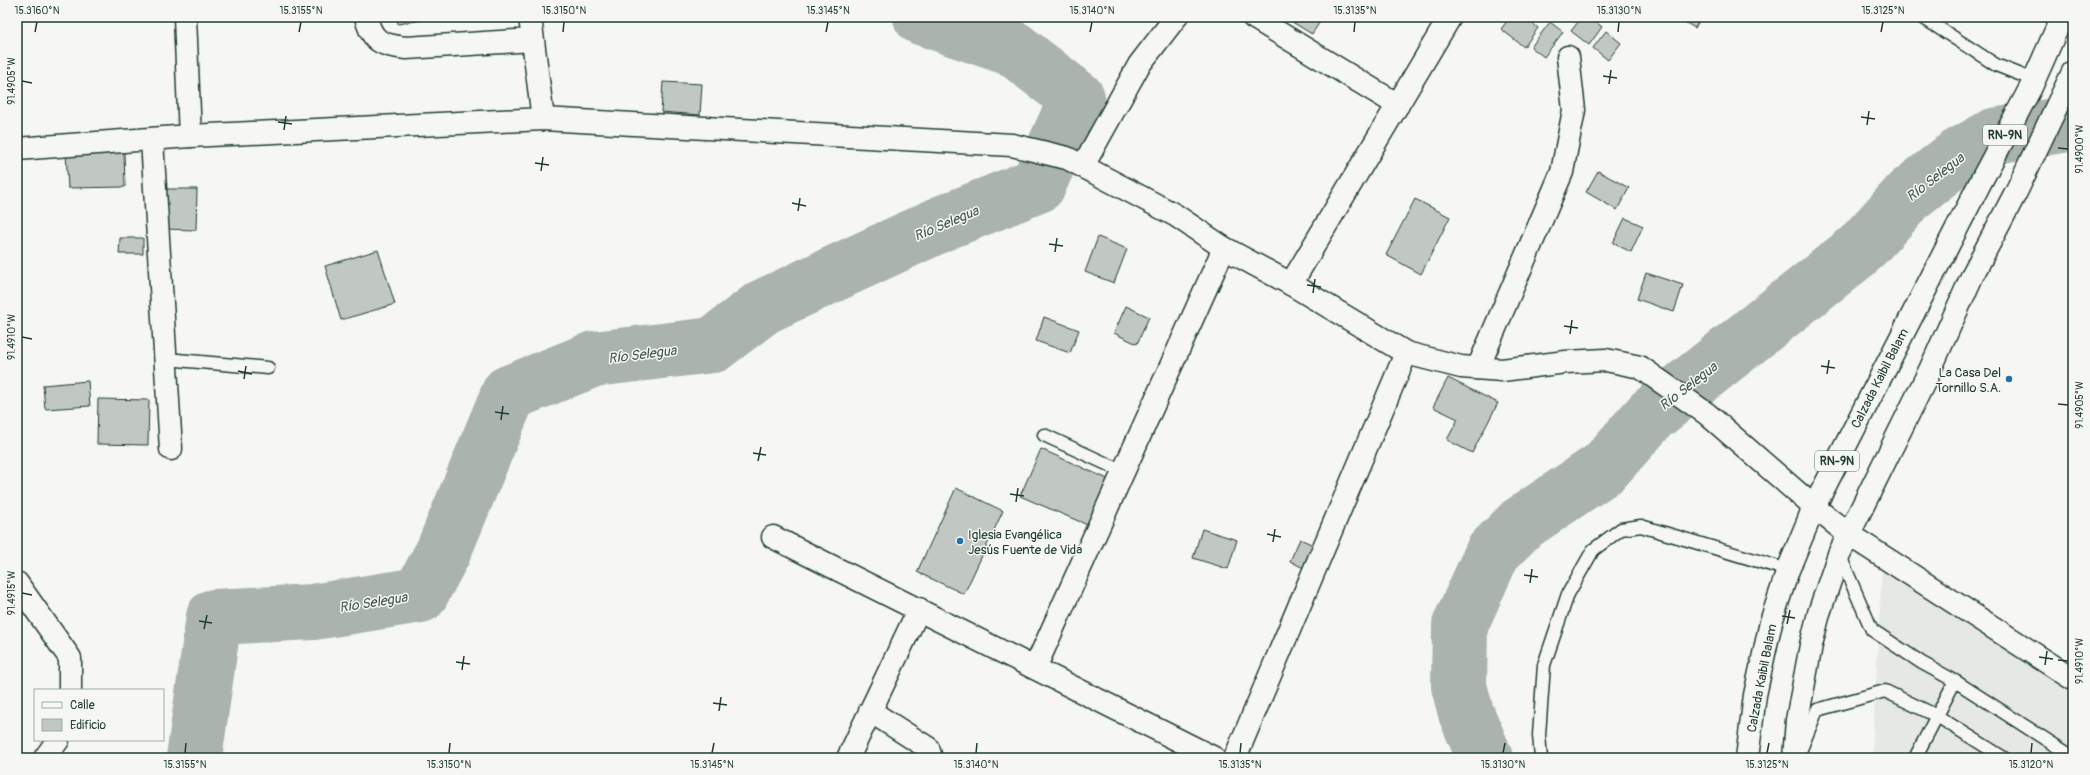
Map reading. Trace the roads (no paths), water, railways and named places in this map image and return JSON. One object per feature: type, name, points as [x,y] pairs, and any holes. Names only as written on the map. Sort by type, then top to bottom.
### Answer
[{"type":"street","points":[[185,17],[190,136]]},
{"type":"street","points":[[366,17],[372,36],[388,46],[406,48],[533,40]]},
{"type":"street","points":[[530,17],[543,119]]},
{"type":"street","points":[[1075,162],[1139,65],[1176,17]]},
{"type":"street","points":[[1253,17],[1398,105]]},
{"type":"street","points":[[1291,284],[1450,17]]},
{"type":"street","name":"Calzada Kaibil Balam","points":[[1748,758],[1755,695],[1771,622],[1788,570],[1814,507],[2033,83],[2062,17]]},
{"type":"street","points":[[1478,368],[1562,172],[1574,110],[1568,57]]},
{"type":"street","name":"RN-9N","points":[[1794,758],[1797,720],[1811,645],[1819,613],[1839,554],[1930,370],[1973,274],[2016,190],[2073,72]]},
{"type":"street","points":[[17,149],[190,136],[543,119],[1012,145],[1075,162],[1175,215],[1224,248],[1291,284],[1406,353],[1461,366],[1502,370],[1566,362],[1606,360],[1640,367],[1707,414],[1814,507],[1848,534],[2073,679]]},
{"type":"street","points":[[152,140],[171,449]]},
{"type":"street","points":[[1035,668],[1122,471],[1224,248]]},
{"type":"street","points":[[1235,758],[1406,353]]},
{"type":"street","points":[[773,536],[1214,758]]},
{"type":"street","points":[[17,583],[70,658],[70,689]]},
{"type":"street","points":[[848,758],[918,609]]},
{"type":"street","points":[[870,711],[928,748],[931,758]]},
{"type":"street","points":[[45,758],[57,741]]},
{"type":"lane","points":[[1922,17],[1996,65],[2033,83]]},
{"type":"lane","points":[[166,359],[268,368]]},
{"type":"lane","points":[[1044,435],[1122,471]]},
{"type":"lane","points":[[1540,758],[1539,735],[1544,665],[1568,594],[1593,550],[1621,529],[1640,526],[1788,570]]},
{"type":"lane","points":[[1839,554],[1872,630],[1922,663],[1955,681],[2073,757]]},
{"type":"lane","points":[[1915,758],[1955,681]]},
{"type":"lane","points":[[1798,758],[1817,710],[1885,691],[1937,716],[1999,757]]},
{"type":"waterway","name":"Río Selegua","points":[[194,758],[214,617],[313,612],[420,595],[443,552],[509,393],[594,359],[713,345],[763,307],[943,223],[1038,185],[1077,98],[1014,49],[921,17]]},
{"type":"waterway","name":"Río Selegua","points":[[1485,758],[1466,713],[1459,686],[1460,625],[1493,552],[1521,524],[1604,468],[1651,415],[1859,250],[1910,194],[1957,157],[1994,136],[2073,123]]},
{"type":"place","name":"La Casa Del Tornillo S.A.","points":[[2009,379]]},
{"type":"place","name":"Iglesia Evangélica Jesús Fuente de Vida","points":[[960,541]]}]
